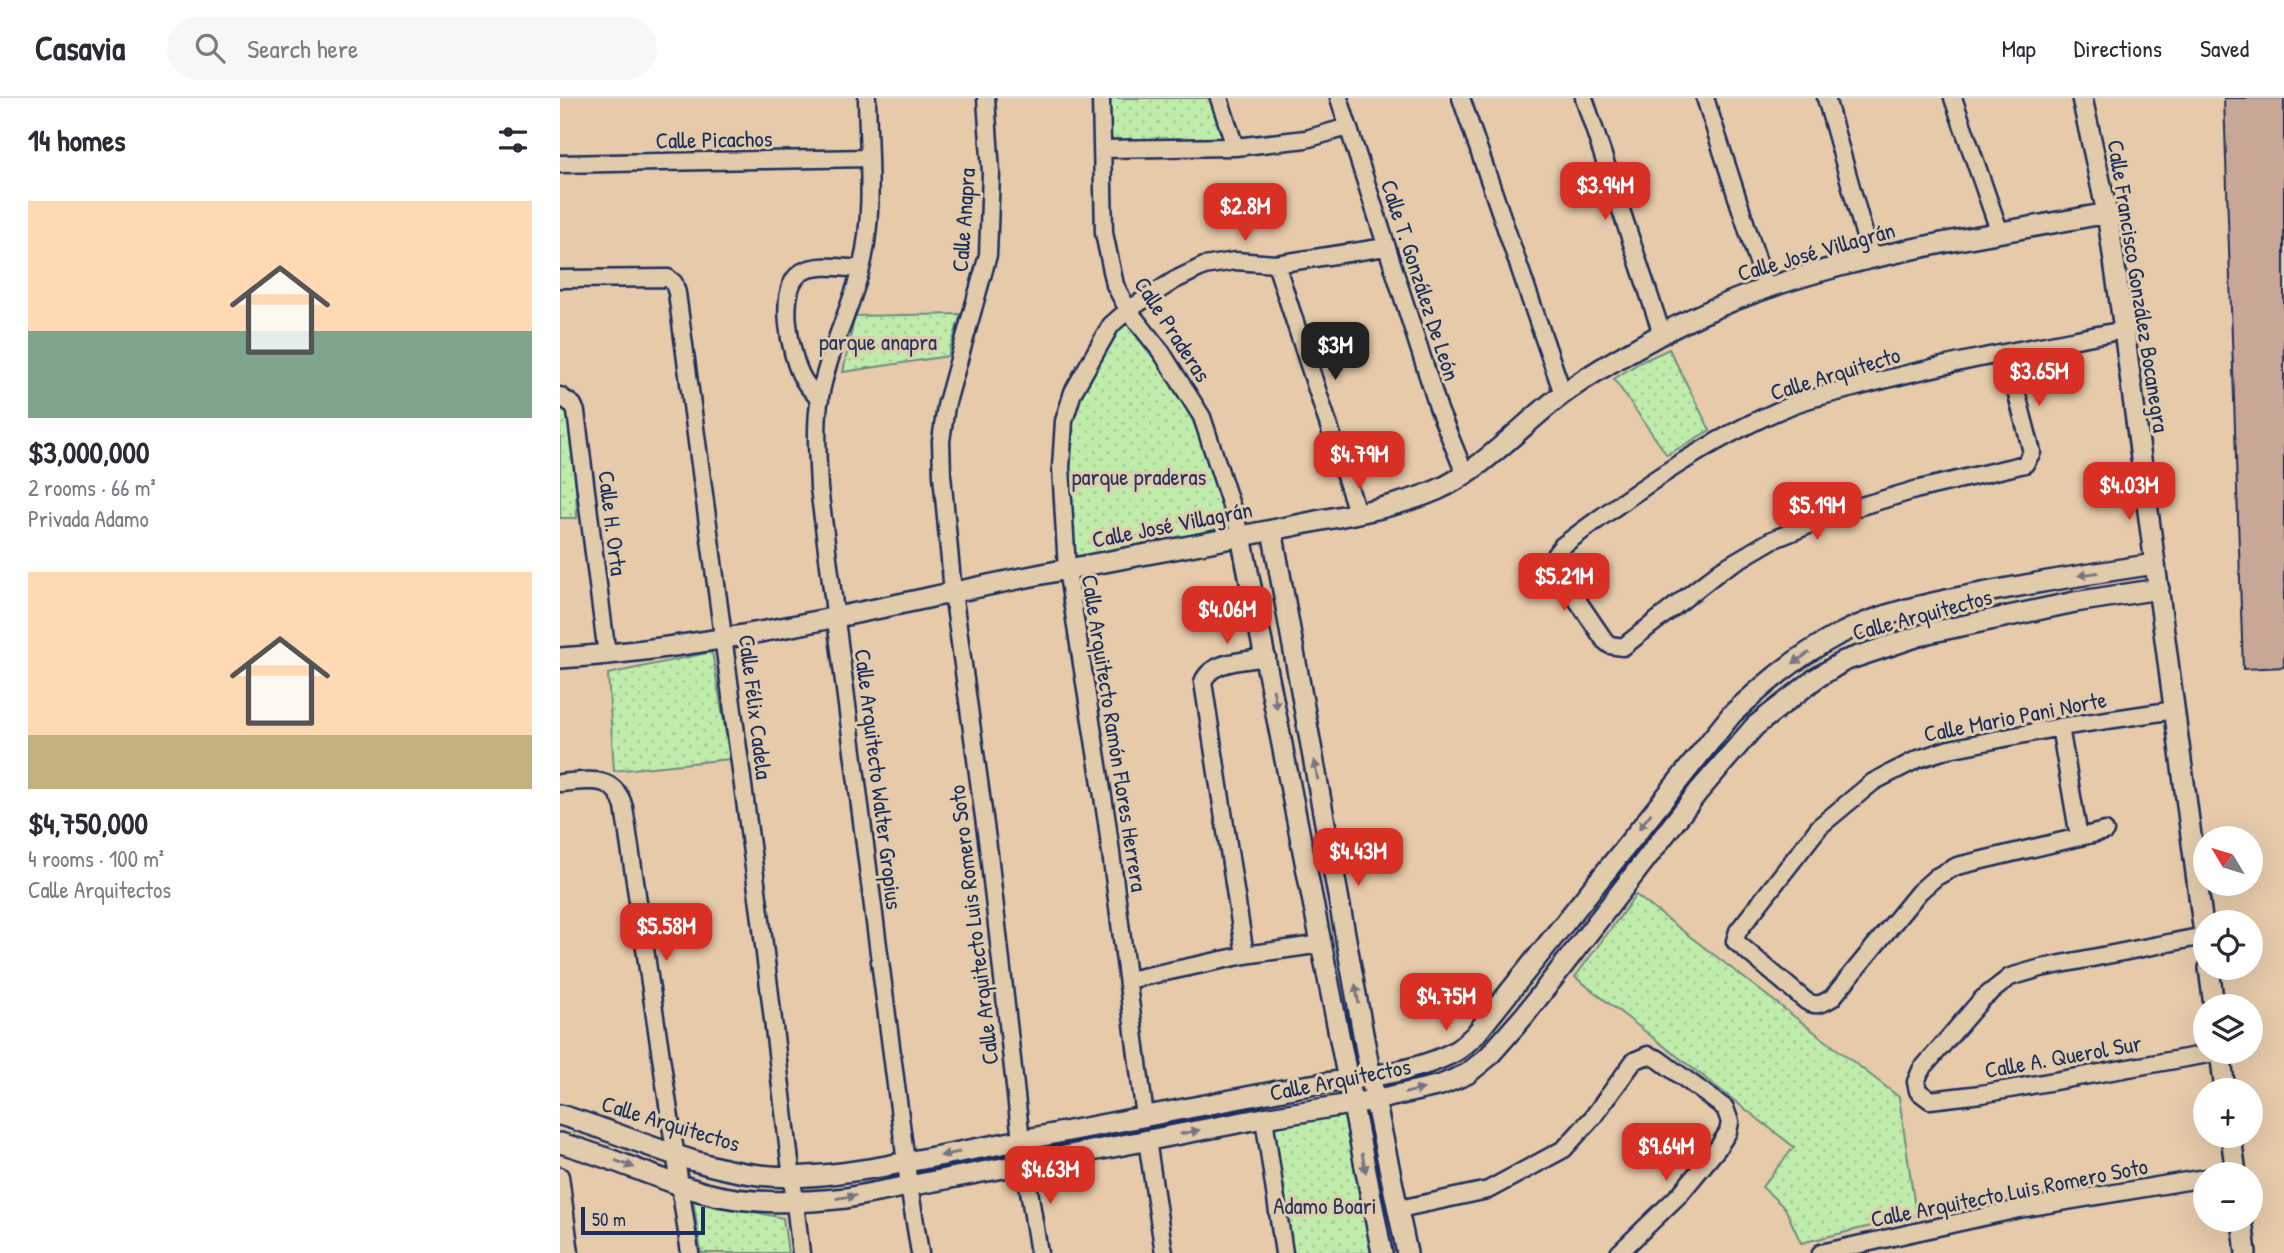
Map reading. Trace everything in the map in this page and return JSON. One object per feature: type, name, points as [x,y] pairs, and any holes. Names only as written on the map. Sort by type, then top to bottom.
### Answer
[{"type":"street","name":"Calle Arquitecto Walter Gropius","points":[[867,98],[867,231],[861,269],[820,400],[817,428],[819,488],[909,1186]]},
{"type":"street","name":"Calle Anapra","points":[[953,592],[940,441],[946,406],[988,255],[991,173],[986,98]]},
{"type":"street","name":"Calle Praderas","points":[[1101,98],[1104,233],[1115,285],[1128,310],[1169,364],[1202,417],[1241,536]]},
{"type":"street","points":[[1219,98],[1235,147]]},
{"type":"street","name":"Calle T. González De León","points":[[1339,98],[1439,410],[1465,474]]},
{"type":"street","points":[[1461,98],[1563,394]]},
{"type":"street","points":[[1584,98],[1662,334]]},
{"type":"street","points":[[1705,98],[1766,287]]},
{"type":"street","points":[[1826,98],[1871,258]]},
{"type":"street","points":[[1953,98],[2000,233]]},
{"type":"street","name":"Calle Francisco González Bocanegra","points":[[2082,98],[2106,213],[2124,330],[2201,910]]},
{"type":"street","points":[[1103,149],[1235,147],[1306,139],[1348,127]]},
{"type":"street","name":"Calle Picachos","points":[[560,164],[868,158]]},
{"type":"street","name":"Calle José Villagrán","points":[[560,658],[724,638],[835,618],[1410,500],[1440,489],[1465,474],[1563,394],[1662,334],[1766,287],[1871,258],[2106,213]]},
{"type":"street","name":"Calle Arquitecto Ramón Flores Herrera","points":[[1145,1117],[1107,822],[1067,569],[1061,467],[1064,421],[1083,371],[1111,325],[1128,310],[1175,280],[1204,267],[1235,261],[1276,264],[1386,247]]},
{"type":"street","points":[[1276,264],[1357,512]]},
{"type":"street","points":[[820,400],[803,379],[793,356],[789,333],[791,284],[803,271],[814,267],[861,269]]},
{"type":"street","name":"Calle Félix Cadela","points":[[560,279],[660,277],[668,278],[674,283],[677,293],[724,638],[801,1253]]},
{"type":"street","name":"Calle Arquitecto","points":[[2006,353],[2032,452],[2025,464],[1915,490],[1841,512],[1772,540],[1721,570],[1630,643],[1616,647],[1605,640],[1556,570],[1555,555],[1562,546],[1631,494],[1714,442],[1794,405],[1903,374],[2006,353],[2124,330]]},
{"type":"street","name":"Calle H. Orta","points":[[564,398],[576,412],[607,654]]},
{"type":"street","points":[[1272,530],[1375,1100],[1407,1253]]},
{"type":"street","points":[[1241,536],[1267,657],[1382,1253]]},
{"type":"street","name":"Calle Arquitectos","points":[[560,1115],[596,1125],[676,1155],[757,1175],[791,1177],[906,1163],[1372,1076],[1433,1061],[1456,1051],[1475,1035],[1667,792],[1732,714],[1771,679],[1835,636],[1878,619],[1930,604],[2155,564]]},
{"type":"street","name":"Calle Arquitectos","points":[[560,1143],[702,1192],[746,1200],[794,1202],[846,1198],[1264,1118],[1375,1100],[1441,1085],[1467,1074],[1488,1057],[1589,933],[1698,792],[1755,726],[1815,679],[1844,662],[1928,633],[2159,589]]},
{"type":"street","name":"Calle Arquitecto Luis Romero Soto","points":[[953,592],[989,854],[1024,1165],[1039,1253]]},
{"type":"street","points":[[1835,636],[1844,662]]},
{"type":"street","points":[[1245,955],[1203,681],[1205,675],[1222,665],[1267,657]]},
{"type":"street","name":"Calle Mario Pani Norte","points":[[2079,837],[1957,866],[1936,877],[1919,892],[1832,998],[1817,1005],[1806,1001],[1735,941],[1738,931],[1820,826],[1874,782],[1918,758],[1949,749],[2060,727],[2175,710]]},
{"type":"street","points":[[2060,727],[2079,837],[2105,831]]},
{"type":"street","points":[[560,783],[596,780],[606,783],[615,789],[624,807],[690,1253]]},
{"type":"street","points":[[1570,918],[1589,933]]},
{"type":"street","name":"Calle A. Querol Sur","points":[[2193,940],[2041,968],[2010,977],[1982,999],[1922,1070],[1916,1082],[1918,1091],[1930,1100],[1981,1094],[2193,1057]]},
{"type":"street","points":[[1128,980],[1245,955],[1322,944]]},
{"type":"street","points":[[1399,1209],[1488,1190],[1564,1149],[1593,1116],[1634,1061],[1648,1055],[1658,1059],[1725,1108],[1730,1122],[1728,1132],[1717,1149],[1680,1194],[1619,1253]]},
{"type":"street","points":[[1264,1118],[1284,1253]]},
{"type":"street","points":[[1147,1140],[1164,1253]]},
{"type":"street","points":[[560,1176],[570,1253]]},
{"type":"street","name":"Calle Arquitecto Luis Romero Soto","points":[[1821,1253],[2019,1209],[2193,1180]]},
{"type":"street","points":[[909,1186],[920,1253]]},
{"type":"street","points":[[2243,1232],[2246,1253]]},
{"type":"green space","points":[[1102,98],[1219,98],[1235,147],[1103,149]]},
{"type":"green space","name":"parque praderas","points":[[1128,310],[1183,385],[1241,536],[1067,569],[1064,421]]},
{"type":"green space","name":"parque anapra","points":[[961,314],[948,356],[843,372],[855,316]]},
{"type":"green space","points":[[1669,349],[1710,430],[1667,455],[1614,379]]},
{"type":"green space","points":[[560,405],[573,405],[577,518],[560,518]]},
{"type":"green space","points":[[712,652],[730,759],[614,771],[608,674]]},
{"type":"green space","points":[[1636,895],[1899,1097],[1916,1215],[1801,1243],[1785,1208],[1762,1187],[1794,1147],[1575,977]]},
{"type":"green space","name":"Adamo Boari","points":[[1352,1103],[1382,1253],[1284,1253],[1264,1118]]},
{"type":"green space","points":[[693,1199],[783,1218],[788,1253],[701,1253]]},
{"type":"building","points":[[2224,98],[2284,98],[2284,667],[2243,669]]}]
